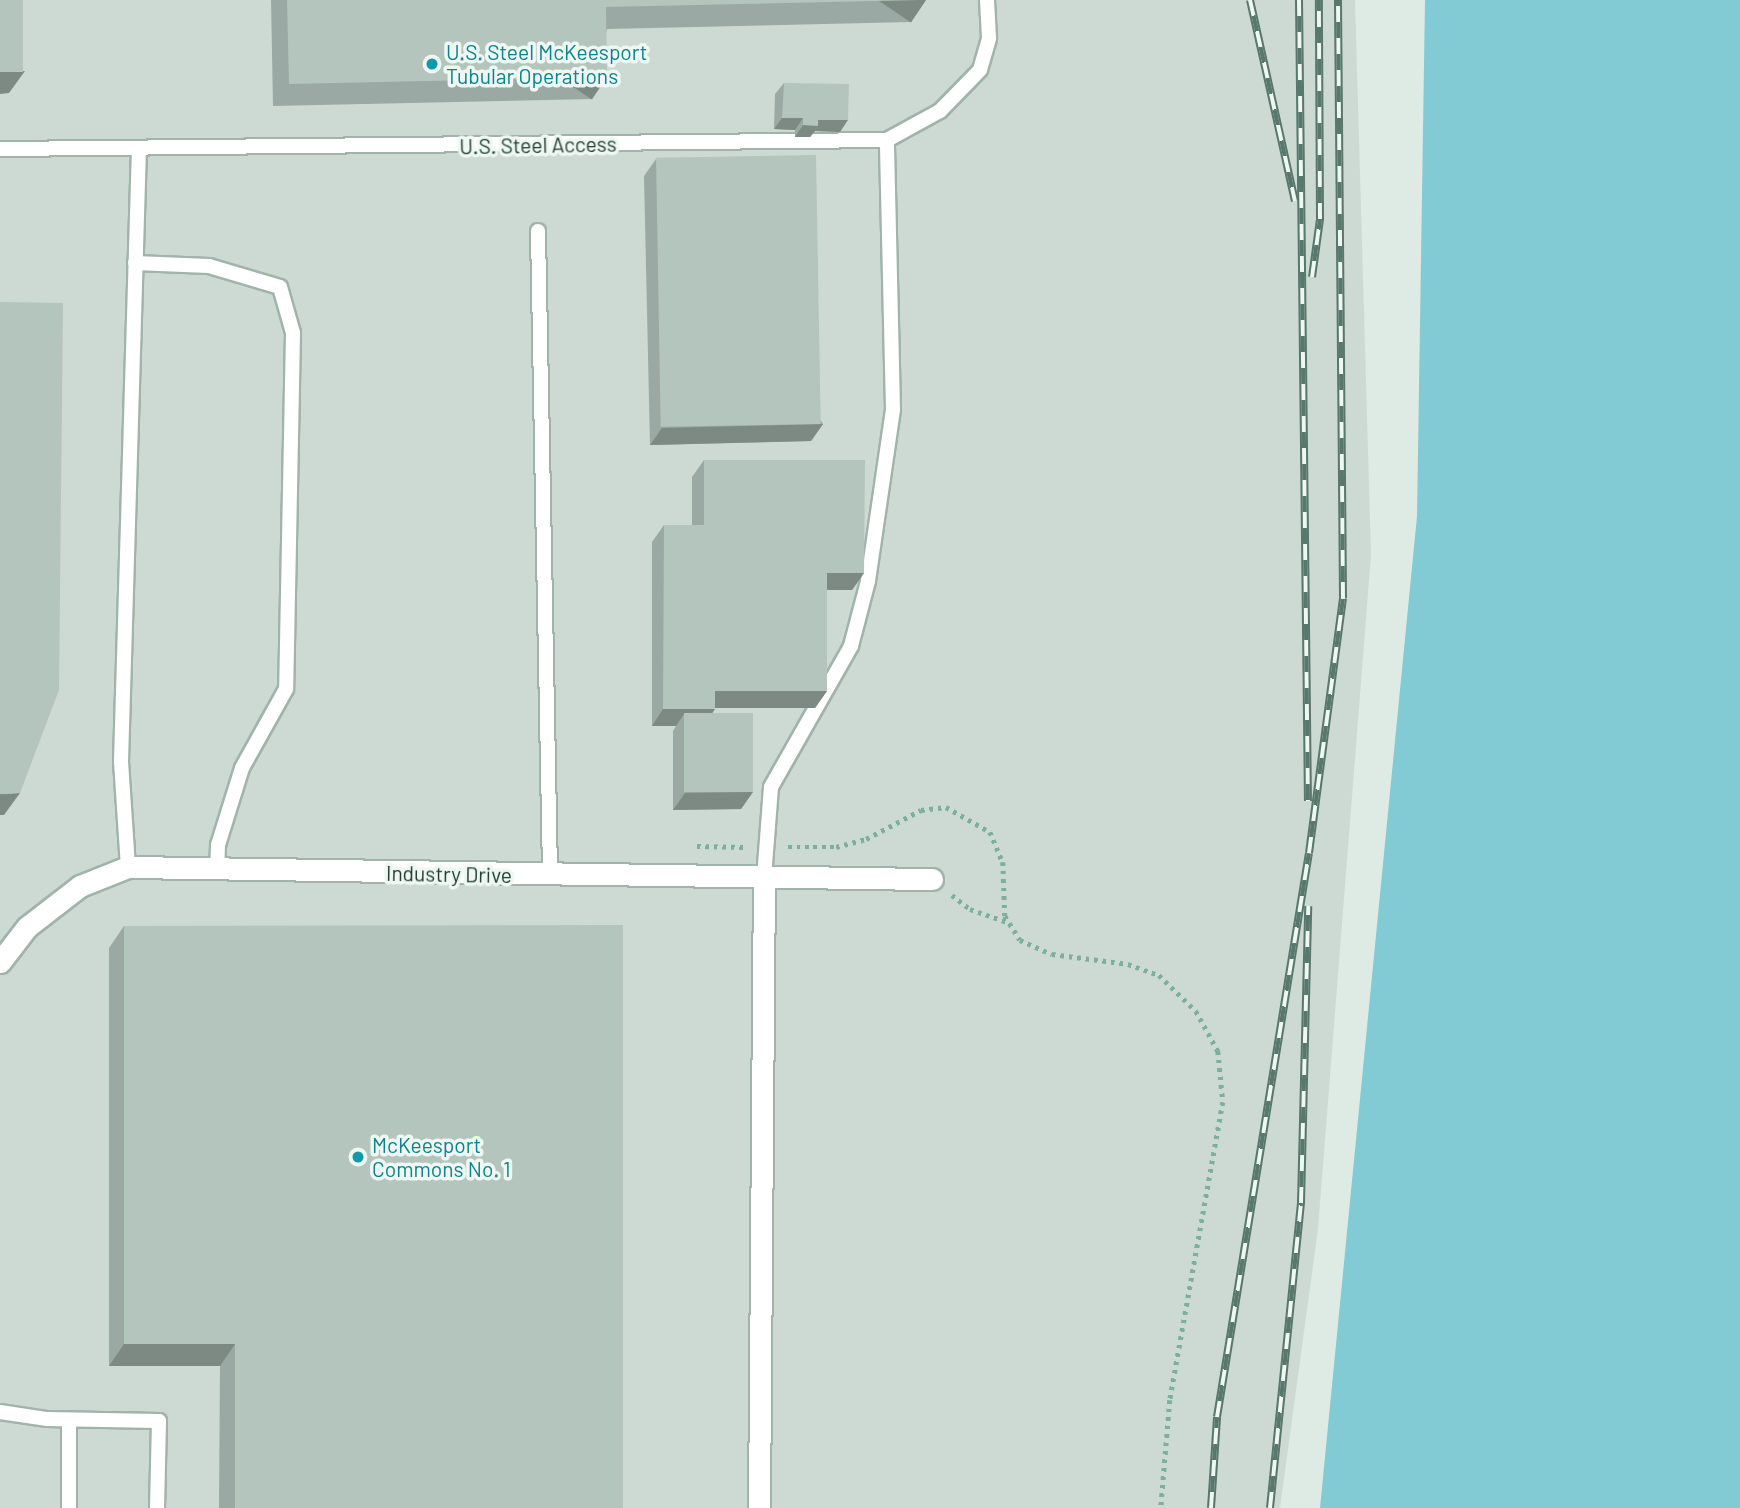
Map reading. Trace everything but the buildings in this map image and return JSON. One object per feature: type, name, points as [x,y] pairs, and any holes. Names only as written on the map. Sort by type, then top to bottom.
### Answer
[{"type":"street","name":"Industry Drive","points":[[0,962],[27,927],[80,886],[128,867],[932,879]]},
{"type":"street","points":[[759,1508],[764,878]]},
{"type":"lane","name":"U.S. Steel Access","points":[[0,149],[887,140],[940,111],[979,70],[989,37],[987,0]]},
{"type":"lane","points":[[764,878],[771,787],[851,646],[868,581],[893,410],[887,140]]},
{"type":"lane","points":[[128,867],[121,761],[139,149]]},
{"type":"lane","points":[[538,231],[550,875]]},
{"type":"lane","points":[[135,263],[209,266],[280,287],[293,333],[286,689],[243,768],[218,845],[217,870]]},
{"type":"lane","points":[[0,1412],[69,1420],[159,1421],[157,1508]]},
{"type":"lane","points":[[69,1420],[69,1508]]},
{"type":"path","points":[[932,879],[970,909],[1010,923]]},
{"type":"shaded area","points":[[0,0],[1355,0],[1371,555],[1318,1229],[1280,1508],[0,1508]]},
{"type":"water","points":[[1425,0],[1740,0],[1740,1508],[1320,1508],[1417,516]]},
{"type":"railway","points":[[1250,0],[1295,201]]},
{"type":"railway","points":[[1299,0],[1308,801]]},
{"type":"railway","points":[[1312,277],[1320,219],[1319,0]]},
{"type":"railway","points":[[1211,1508],[1217,1417],[1309,853],[1343,598],[1338,0]]},
{"type":"railway","points":[[1270,1508],[1301,1203],[1308,906]]},
{"type":"place","name":"U.S. Steel McKeesport Tubular Operations","points":[[432,64]]},
{"type":"place","name":"McKeesport Commons No. 1","points":[[358,1157]]}]
